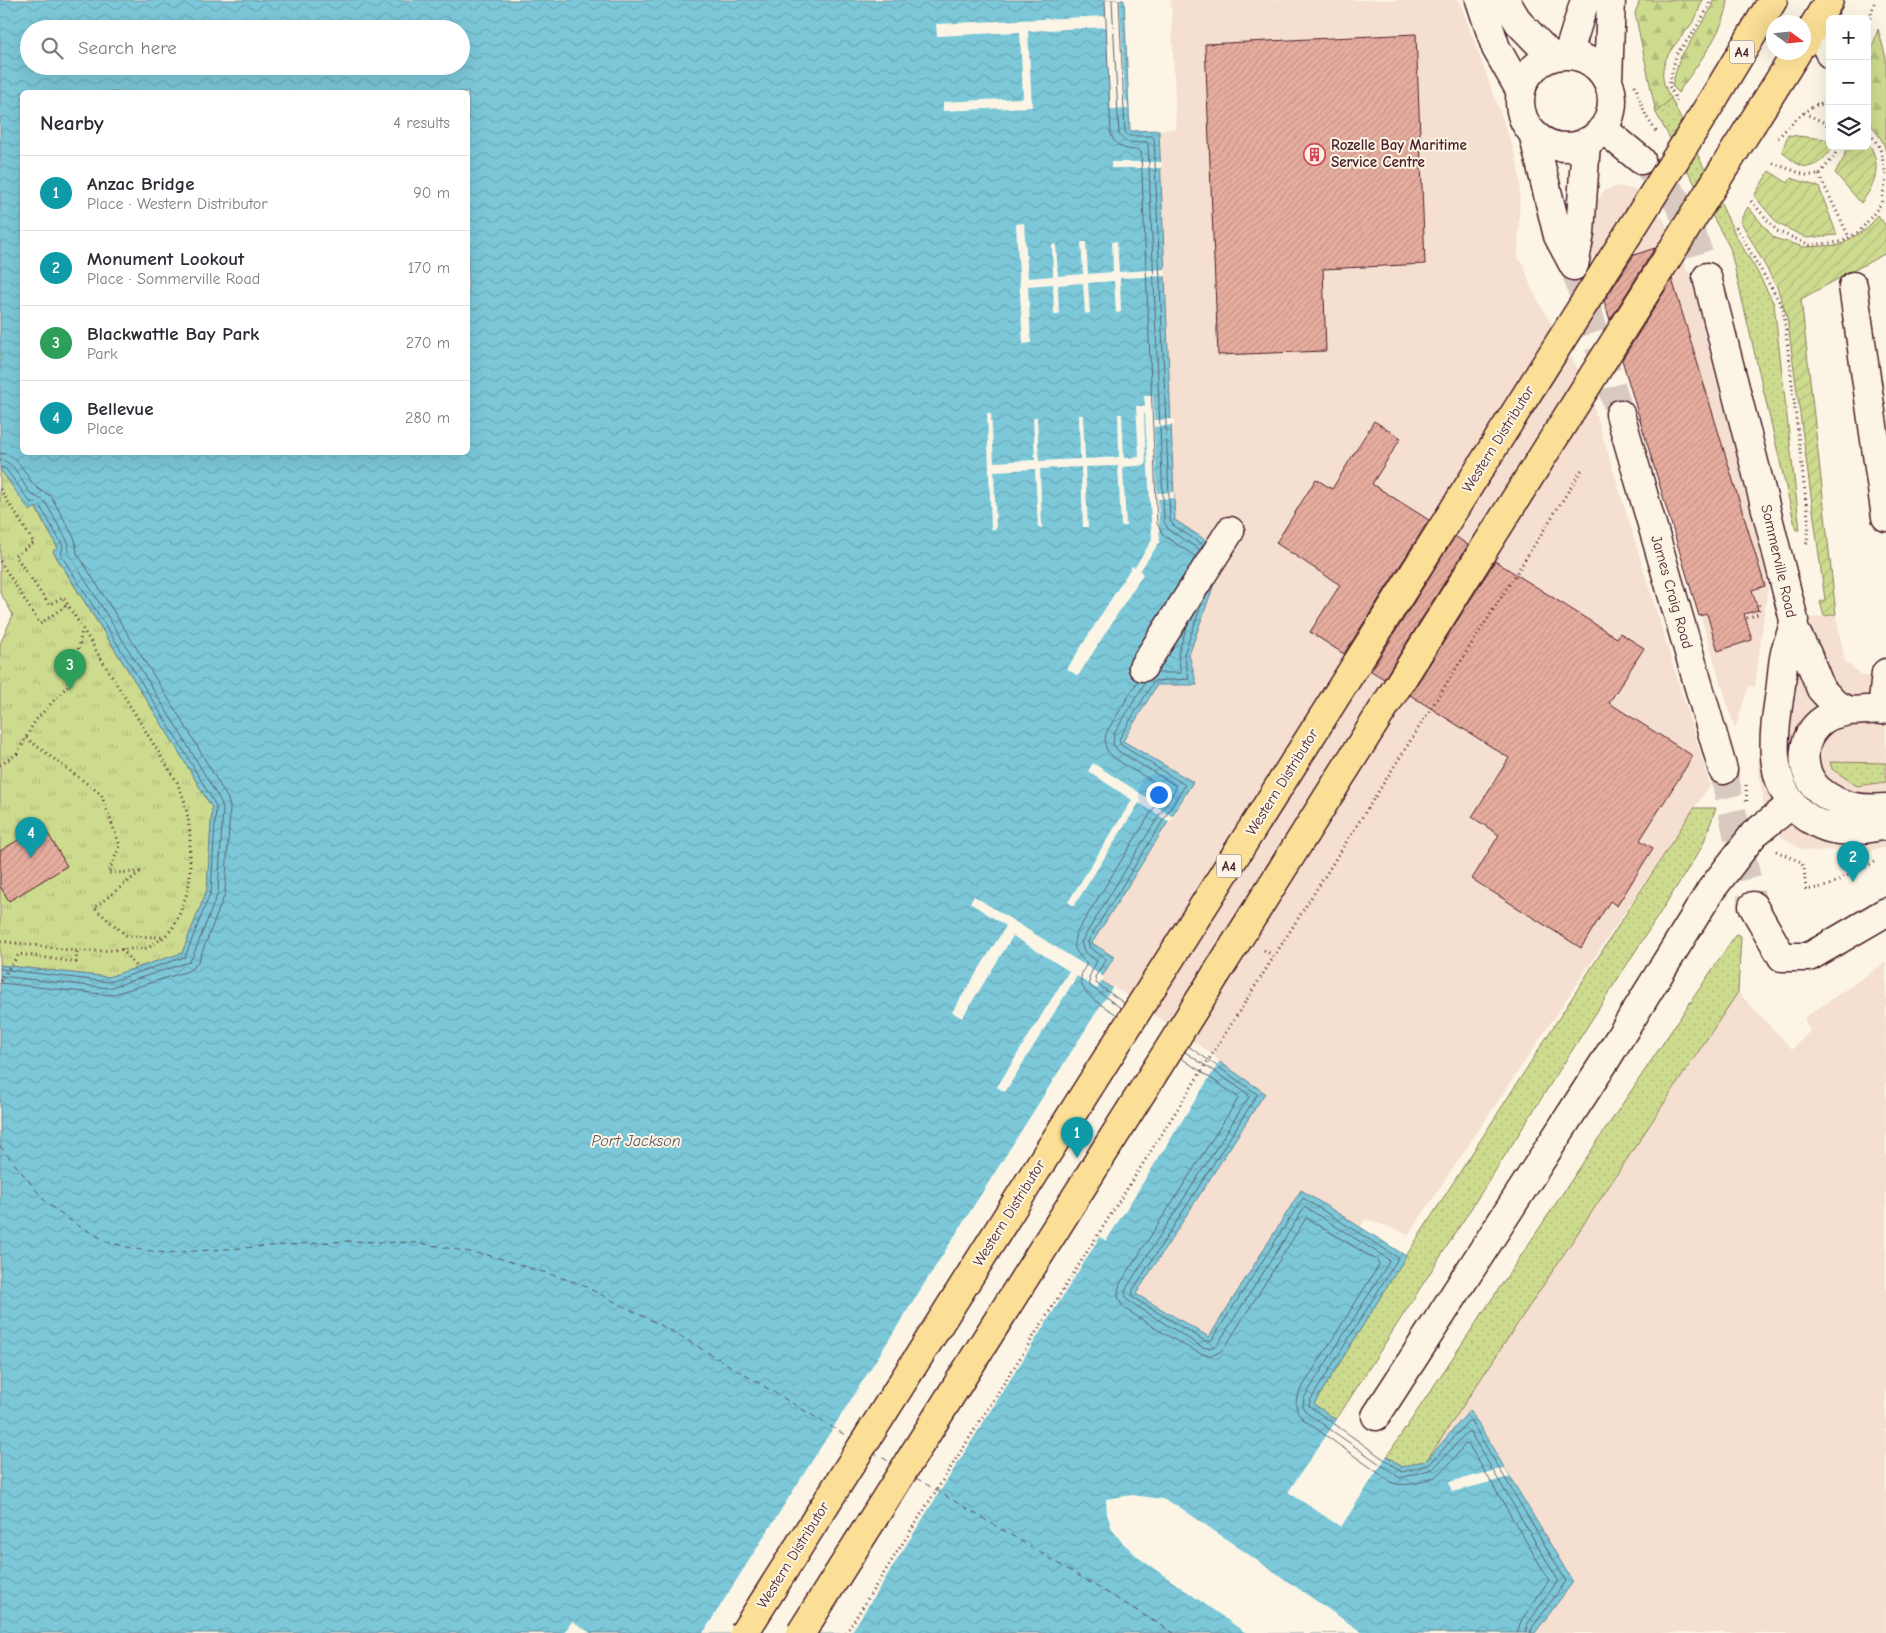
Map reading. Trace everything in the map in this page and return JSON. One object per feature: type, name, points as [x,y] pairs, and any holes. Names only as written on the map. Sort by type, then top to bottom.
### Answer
[{"type":"highway","points":[[1811,31],[1829,0]]},
{"type":"highway","name":"Western Distributor","points":[[744,1633],[1714,98],[1772,2]]},
{"type":"highway","points":[[801,1633],[1792,60]]},
{"type":"street","points":[[1480,0],[1496,48],[1521,92]]},
{"type":"street","points":[[1506,0],[1519,23],[1560,56]]},
{"type":"street","points":[[1560,56],[1585,0]]},
{"type":"street","points":[[1608,80],[1592,62],[1580,56],[1560,56],[1541,62],[1525,80],[1521,92],[1521,107],[1525,121],[1533,133],[1545,142],[1558,146],[1572,146],[1594,136],[1609,118],[1612,106],[1612,95],[1608,80],[1612,0]]},
{"type":"street","points":[[1811,36],[1826,50]]},
{"type":"street","points":[[1533,133],[1558,236],[1574,266],[1594,136]]},
{"type":"street","points":[[1594,136],[1641,160]]},
{"type":"street","name":"Sommerville Road","points":[[1707,277],[1792,612],[1794,629],[1785,652],[1774,734],[1775,758],[1779,778],[1785,794],[1792,804],[1815,822],[1838,830],[1886,826]]},
{"type":"street","points":[[1853,286],[1886,517]]},
{"type":"street","name":"James Craig Road","points":[[1620,414],[1723,770]]},
{"type":"street","points":[[1142,667],[1230,531]]},
{"type":"street","points":[[1794,629],[1807,654],[1820,689],[1836,704],[1849,711]]},
{"type":"street","points":[[1886,673],[1884,710],[1849,711],[1832,714],[1822,720],[1812,730],[1807,741],[1804,756],[1806,770],[1813,784],[1824,794],[1838,802],[1854,807],[1886,808]]},
{"type":"street","points":[[1376,1416],[1607,1058],[1711,890],[1754,834],[1792,804]]},
{"type":"street","points":[[1753,906],[1782,957],[1809,956],[1886,912]]},
{"type":"path","points":[[1677,101],[1669,86],[1676,55],[1693,33],[1708,8],[1710,0]]},
{"type":"path","points":[[1871,15],[1875,0]]},
{"type":"path","points":[[1778,138],[1804,112],[1816,104],[1826,101]]},
{"type":"path","points":[[1816,104],[1826,108]]},
{"type":"path","points":[[1804,112],[1826,125]]},
{"type":"path","points":[[1752,201],[1777,232],[1810,244],[1841,242],[1860,231],[1880,204],[1886,177],[1880,148],[1871,135]]},
{"type":"path","points":[[1819,175],[1835,155],[1836,150]]},
{"type":"path","points":[[1773,163],[1806,175],[1819,175]]},
{"type":"path","points":[[1819,175],[1849,237]]},
{"type":"path","points":[[1736,227],[1783,308],[1809,526],[1806,546]]},
{"type":"path","points":[[846,1633],[1583,468]]},
{"type":"path","points":[[0,489],[34,543],[15,555],[49,605],[63,597],[68,605],[177,782],[184,800],[190,836],[188,890],[178,918],[172,929],[148,948],[77,951],[0,941]]},
{"type":"path","points":[[0,562],[40,624],[68,605]]},
{"type":"path","points":[[1748,618],[1758,614],[1759,601]]},
{"type":"path","points":[[0,765],[17,754],[36,721],[72,681],[82,630]]},
{"type":"path","points":[[26,738],[102,794],[120,846],[108,873],[141,872],[94,908],[127,936],[164,937]]},
{"type":"path","points":[[122,949],[137,968]]},
{"type":"path","points":[[1264,949],[1274,956]]},
{"type":"path","points":[[1,979],[19,954],[76,962],[77,951]]},
{"type":"shaded area","points":[[1171,0],[1459,0],[1516,156],[1520,180],[1518,260],[1523,263],[1532,290],[1587,385],[1710,785],[1409,1234],[1365,1219],[1360,1228],[1301,1191],[1209,1337],[1136,1294],[1265,1093],[1099,980],[1092,943],[1192,783],[1123,741],[1157,685],[1197,685],[1189,655],[1225,553],[1175,520],[1159,130],[1176,129]]},
{"type":"shaded area","points":[[1617,186],[1636,190],[1663,218],[1690,276],[1707,337],[1768,584],[1755,687],[1749,685],[1735,729],[1594,267],[1591,226],[1593,206],[1604,191]]},
{"type":"shaded area","points":[[1836,614],[1845,662],[1864,676],[1886,676],[1886,847],[1844,857],[1841,849],[1802,850],[1782,837],[1763,807],[1763,795],[1758,770],[1759,732],[1775,664],[1777,624]]},
{"type":"shaded area","points":[[1886,962],[1886,1633],[1535,1633],[1572,1582],[1471,1411],[1427,1460],[1738,992],[1792,1049],[1810,1031],[1804,1018]]},
{"type":"green space","points":[[1640,0],[1702,0],[1695,19],[1674,46],[1664,64],[1665,86],[1671,98],[1656,113],[1635,13]]},
{"type":"green space","points":[[1713,0],[1728,0],[1722,24],[1709,48],[1678,93],[1672,85],[1680,58],[1711,9]]},
{"type":"green space","points":[[1878,29],[1886,58],[1886,152],[1883,142],[1871,124],[1871,51]]},
{"type":"green space","points":[[1671,98],[1737,238],[1774,304],[1800,530],[1796,530],[1730,248],[1656,113]]},
{"type":"green space","points":[[1788,135],[1825,139],[1826,150],[1831,150],[1819,162],[1808,166],[1796,163],[1782,151]]},
{"type":"green space","points":[[1871,147],[1872,149],[1875,157],[1876,173],[1871,188],[1861,203],[1835,173],[1844,158],[1845,150],[1871,150]]},
{"type":"green space","points":[[1769,171],[1788,183],[1791,178],[1819,187],[1837,235],[1807,238],[1778,224],[1754,196]]},
{"type":"green space","points":[[1748,207],[1774,238],[1804,247],[1840,245],[1868,228],[1878,215],[1886,226],[1886,253],[1801,299],[1836,614],[1824,616],[1820,602],[1825,600],[1787,317],[1777,287],[1740,220]]},
{"type":"green space","points":[[0,469],[30,510],[35,507],[58,548],[53,552],[170,737],[212,808],[207,890],[182,953],[108,977],[0,965],[0,644],[13,615],[0,592]]},
{"type":"green space","points":[[1830,762],[1886,763],[1886,782],[1857,786],[1832,769]]},
{"type":"green space","points":[[1694,808],[1716,808],[1702,847],[1336,1420],[1314,1404],[1406,1256]]},
{"type":"green space","points":[[1736,934],[1741,936],[1738,992],[1427,1460],[1402,1467],[1387,1456]]},
{"type":"water","name":"Port Jackson","points":[[0,0],[1124,0],[1130,131],[1159,130],[1175,520],[1225,553],[1189,655],[1197,685],[1157,685],[1123,741],[1193,782],[1092,943],[1114,957],[1100,980],[1265,1093],[1136,1294],[1209,1337],[1301,1190],[1406,1256],[1314,1404],[1402,1467],[1427,1460],[1470,1410],[1573,1582],[1535,1633],[0,1633],[0,965],[108,977],[182,953],[207,890],[212,808],[170,737],[53,551],[58,548],[36,507],[30,511],[0,469]]},
{"type":"pier","points":[[1105,0],[1120,0],[1125,100],[1127,101],[1128,109],[1110,110],[1106,27],[1028,31],[1032,107],[943,111],[943,102],[1023,98],[1020,32],[937,36],[936,24],[1105,16]]},
{"type":"pier","points":[[1111,162],[1162,162],[1161,168],[1111,168]]},
{"type":"pier","points":[[1024,223],[1028,278],[1053,276],[1052,245],[1056,244],[1058,276],[1083,274],[1081,242],[1086,242],[1088,274],[1113,272],[1112,242],[1117,241],[1119,272],[1166,269],[1166,276],[1120,278],[1121,312],[1116,313],[1114,281],[1088,283],[1090,313],[1085,314],[1083,283],[1058,285],[1059,315],[1054,315],[1053,284],[1028,286],[1031,343],[1023,344],[1016,224]]},
{"type":"pier","points":[[1144,396],[1153,396],[1154,420],[1174,419],[1174,425],[1154,427],[1157,493],[1174,492],[1174,498],[1158,499],[1160,543],[1140,571],[1143,574],[1078,676],[1067,669],[1132,566],[1135,567],[1152,540],[1145,414],[1146,465],[1123,467],[1126,526],[1121,526],[1118,466],[1085,467],[1088,527],[1083,527],[1081,467],[1040,469],[1042,528],[1038,528],[1035,469],[994,471],[996,529],[991,529],[987,413],[991,413],[994,462],[1035,460],[1033,417],[1037,417],[1039,461],[1080,459],[1079,415],[1083,415],[1085,459],[1119,457],[1118,414],[1122,414],[1124,458],[1139,457],[1136,406],[1145,406]]},
{"type":"pier","points":[[1093,763],[1157,804],[1156,806],[1173,817],[1170,822],[1139,803],[1074,906],[1068,902],[1132,800],[1088,771]]},
{"type":"pier","points":[[974,896],[1104,977],[1097,989],[1077,976],[1005,1092],[997,1087],[1069,971],[1013,936],[962,1018],[952,1012],[1006,926],[970,903]]},
{"type":"pier","points":[[1113,986],[1220,1061],[1106,1241],[1100,1237],[851,1633],[703,1633]]},
{"type":"pier","points":[[1338,1418],[1388,1454],[1341,1527],[1288,1492]]},
{"type":"pier","points":[[1505,1468],[1510,1477],[1452,1492],[1449,1482]]},
{"type":"pier","points":[[1132,1495],[1162,1499],[1178,1506],[1363,1633],[1246,1633],[1139,1558],[1120,1540],[1112,1529],[1107,1514],[1106,1499]]},
{"type":"pier","points":[[572,1621],[591,1633],[564,1633]]},
{"type":"building","name":"Rozelle Bay Maritime Service Centre","points":[[1416,34],[1425,264],[1323,269],[1326,351],[1218,355],[1205,44]]},
{"type":"building","points":[[1655,248],[1610,320],[1604,301],[1634,255]]},
{"type":"building","points":[[1672,279],[1765,586],[1752,590],[1758,610],[1744,614],[1752,640],[1718,651],[1707,614],[1699,616],[1622,360]]},
{"type":"building","points":[[1374,421],[1401,438],[1372,484],[1429,520],[1344,654],[1310,632],[1340,585],[1276,543],[1316,479],[1332,489]]},
{"type":"building","points":[[1455,536],[1468,545],[1384,679],[1371,671]]},
{"type":"building","points":[[1495,561],[1617,638],[1620,633],[1644,648],[1609,703],[1693,756],[1640,840],[1653,848],[1617,906],[1610,901],[1581,948],[1472,879],[1499,835],[1472,817],[1509,758],[1410,695]]},
{"type":"building","points":[[43,825],[67,866],[9,901],[0,886],[0,851]]},
{"type":"ferry route","points":[[0,1146],[44,1200],[58,1212],[108,1242],[135,1249],[166,1253],[347,1241],[420,1243],[492,1256],[578,1283],[672,1331],[850,1438]]},
{"type":"ferry route","points":[[873,1452],[893,1464]]},
{"type":"ferry route","points":[[916,1478],[1174,1633]]},
{"type":"tunnel","points":[[1641,160],[1665,185],[1677,201],[1690,229],[1707,277]]},
{"type":"tunnel","points":[[1574,266],[1620,414]]},
{"type":"tunnel","points":[[1723,770],[1753,906]]},
{"type":"place","name":"Rozelle Bay Maritime Service Centre","points":[[1315,154]]},
{"type":"place","name":"Blackwattle Bay Park","points":[[70,690]]},
{"type":"place","name":"Bellevue","points":[[31,858]]},
{"type":"place","name":"Monument Lookout","points":[[1853,882]]},
{"type":"place","name":"Anzac Bridge","points":[[1077,1158]]}]
